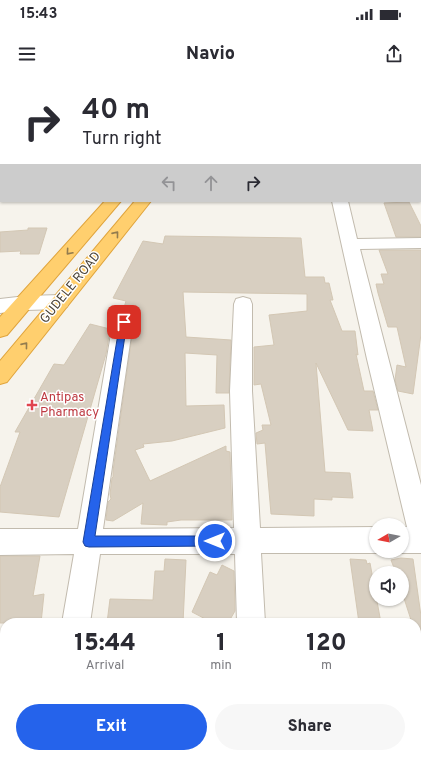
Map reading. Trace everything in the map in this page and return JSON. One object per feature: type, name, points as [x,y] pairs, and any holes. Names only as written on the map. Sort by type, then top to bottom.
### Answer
[{"type":"highway","name":"GUDELE ROAD","points":[[0,330],[26,303],[112,202]]},
{"type":"highway","name":"GUDELE ROAD","points":[[0,376],[142,202]]},
{"type":"street","points":[[340,202],[421,532]]},
{"type":"street","points":[[350,244],[421,243]]},
{"type":"street","points":[[0,306],[26,303],[60,302]]},
{"type":"street","points":[[243,304],[241,391],[251,618]]},
{"type":"street","points":[[77,618],[124,322]]},
{"type":"street","points":[[0,542],[369,540]]},
{"type":"street","points":[[409,540],[421,540]]},
{"type":"building","points":[[409,202],[421,226],[421,237],[396,237],[384,203]]},
{"type":"building","points":[[28,228],[47,228],[39,254],[20,254],[21,251],[0,252],[0,232],[28,230]]},
{"type":"building","points":[[165,236],[301,238],[305,277],[324,277],[325,283],[329,283],[333,300],[330,300],[342,331],[355,331],[358,355],[356,354],[364,391],[373,391],[378,410],[369,410],[373,431],[348,430],[316,363],[325,472],[350,473],[353,498],[332,497],[332,500],[314,499],[314,516],[271,514],[265,443],[257,444],[256,433],[263,430],[262,425],[271,425],[261,384],[254,385],[254,347],[274,345],[269,315],[307,311],[307,294],[183,292],[186,337],[231,340],[229,393],[216,393],[217,355],[185,353],[186,406],[224,405],[225,428],[172,441],[143,444],[144,447],[135,450],[150,481],[226,446],[226,451],[230,452],[232,520],[181,520],[167,522],[167,525],[141,524],[143,503],[113,521],[106,520],[108,502],[111,499],[110,494],[112,478],[134,322],[130,316],[122,314],[126,301],[113,298],[143,241],[163,244]]},
{"type":"building","points":[[379,250],[421,250],[421,334],[413,394],[398,391],[395,380],[397,365],[406,367],[397,327],[388,327],[378,293],[376,284],[384,284],[381,274],[388,274]]},
{"type":"building","points":[[90,324],[110,329],[106,354],[59,517],[0,512],[0,487],[20,432],[15,432],[54,364],[64,365]]},
{"type":"building","points":[[0,556],[40,556],[33,596],[44,594],[42,618],[0,618]]},
{"type":"building","points":[[401,558],[413,559],[421,618],[410,618],[407,606],[409,606],[409,566],[393,566],[391,560]]},
{"type":"building","points":[[165,559],[186,560],[183,618],[108,618],[110,599],[153,600],[155,571],[164,571]]},
{"type":"building","points":[[350,559],[366,560],[367,564],[370,563],[369,606],[378,606],[380,618],[358,618]]},
{"type":"building","points":[[222,565],[234,571],[235,611],[231,618],[203,618],[192,612],[210,572],[217,575]]},
{"type":"place","name":"Antipas Pharmacy","points":[[32,405]]},
{"type":"route","points":[[124,322],[89,542],[215,541]]}]
